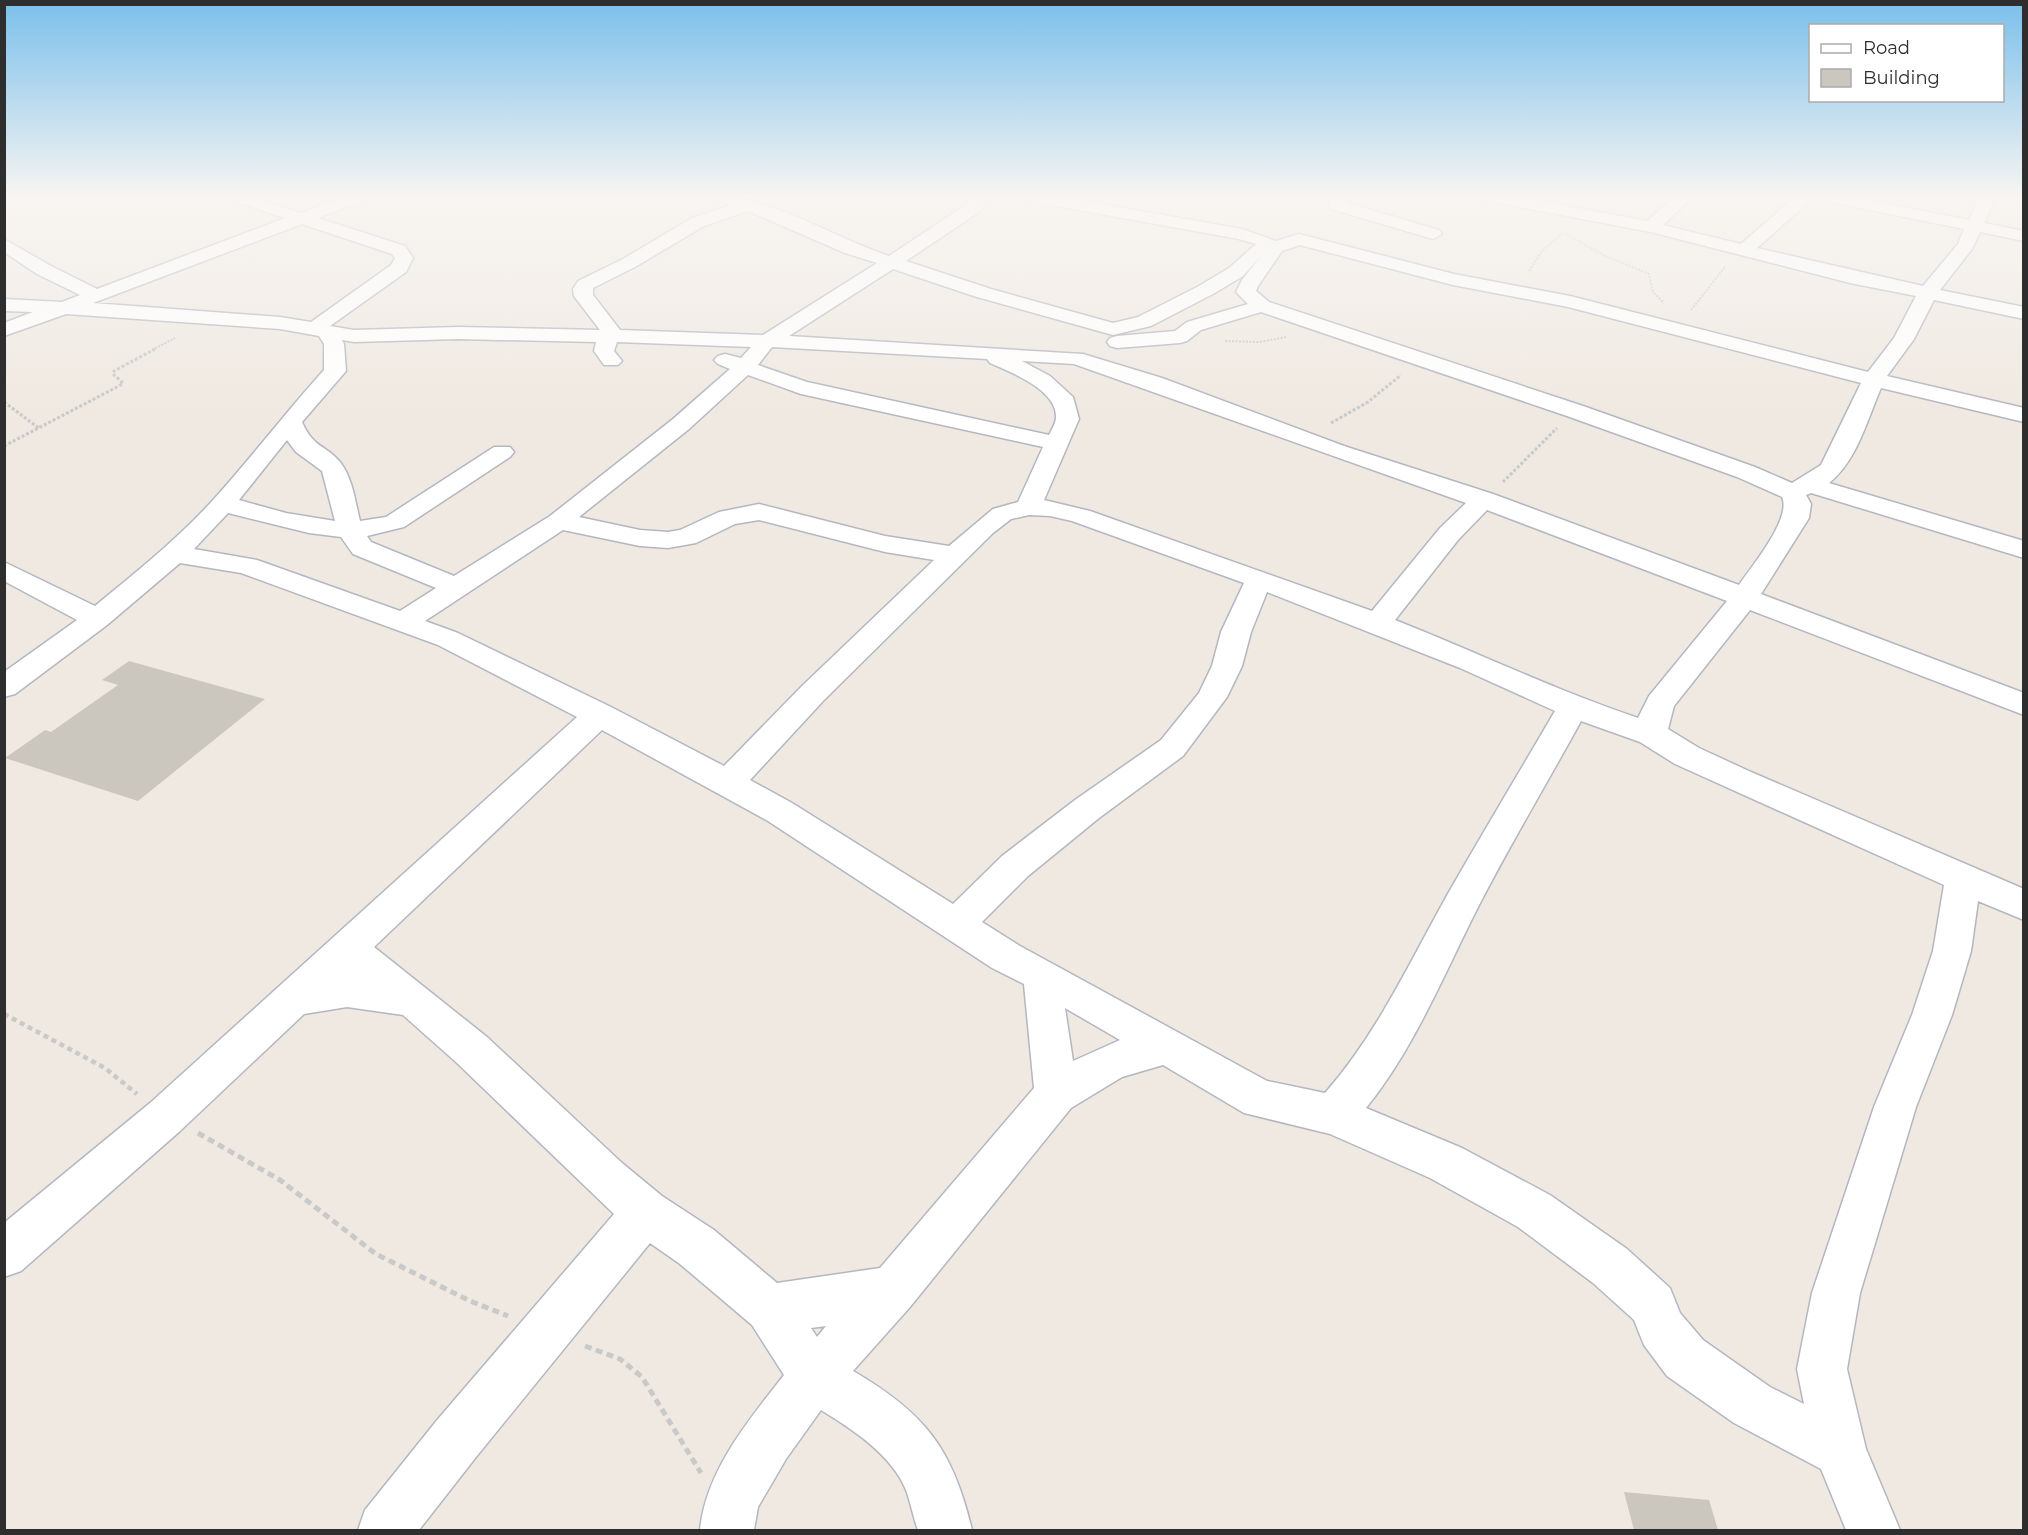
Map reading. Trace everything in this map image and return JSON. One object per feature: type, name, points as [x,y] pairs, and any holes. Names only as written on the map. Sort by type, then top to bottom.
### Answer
[{"type":"street","points":[[28,267],[97,296]]},
{"type":"street","points":[[4,330],[175,267]]},
{"type":"street","points":[[322,331],[326,320],[400,267]]},
{"type":"street","points":[[611,361],[604,351],[610,329],[584,296],[583,289],[585,285],[622,267]]},
{"type":"street","points":[[403,622],[559,521],[655,445],[744,368],[767,342],[885,267]]},
{"type":"street","points":[[906,267],[984,293],[1104,327],[1126,327],[1144,322],[1242,267]]},
{"type":"street","points":[[1261,267],[1249,280],[1246,292],[1262,306],[1305,322],[1575,411],[1746,472],[2024,550]]},
{"type":"street","points":[[1412,267],[1505,290],[1570,302],[1789,360],[2024,415]]},
{"type":"street","points":[[1820,267],[1850,277],[2024,314]]},
{"type":"street","points":[[1651,734],[1654,717],[1660,703],[1744,598],[1796,518],[1801,489],[1830,470],[1841,453],[1874,379],[1904,339],[1928,292],[1949,267]]},
{"type":"street","points":[[984,293],[1017,321]]},
{"type":"street","points":[[4,305],[66,307],[213,318],[373,337],[497,333],[607,336],[1076,358],[1154,383],[1305,439],[1484,499],[2024,705]]},
{"type":"street","points":[[1058,356],[1078,349],[1122,341],[1180,337],[1194,326],[1262,306]]},
{"type":"street","points":[[4,687],[97,620],[174,554],[223,504],[290,421],[346,367],[334,344],[322,331]]},
{"type":"street","points":[[376,354],[424,335]]},
{"type":"street","points":[[1033,335],[1058,356]]},
{"type":"street","points":[[664,338],[744,368],[821,391],[1055,443]]},
{"type":"street","points":[[987,355],[1025,370],[1065,402],[1068,419],[1055,443],[1028,507]]},
{"type":"street","points":[[290,421],[300,442],[322,457],[335,473],[347,509],[348,528],[362,548],[456,587]]},
{"type":"street","points":[[223,504],[294,522],[348,528],[383,526],[395,522],[502,452]]},
{"type":"street","points":[[1377,624],[1449,534],[1484,499]]},
{"type":"street","points":[[728,783],[813,693],[954,555],[1002,514],[1028,507],[1050,508],[1081,516],[1259,579],[1471,661],[1573,707],[1651,734],[1687,756],[1739,780],[2024,905]]},
{"type":"street","points":[[559,521],[640,538],[668,540],[687,537],[728,517],[759,512],[885,544],[954,555]]},
{"type":"street","points":[[174,554],[247,566],[448,639],[600,714],[780,812],[1006,957],[1044,976],[1164,1047],[1259,1099],[1334,1115],[1446,1162],[1534,1211],[1610,1266],[1653,1305],[1661,1328],[1685,1358],[1752,1405],[1840,1450]]},
{"type":"street","points":[[4,570],[97,620]]},
{"type":"street","points":[[957,924],[1015,866],[1087,809],[1172,748],[1212,697],[1227,666],[1236,633],[1259,579]]},
{"type":"street","points":[[1334,1115],[1369,1073],[1395,1031],[1462,903],[1573,707]]},
{"type":"street","points":[[4,1254],[165,1117],[600,714]]},
{"type":"street","points":[[1873,1530],[1840,1450],[1822,1369],[1836,1293],[1894,1107],[1932,1015],[1952,951],[1963,878]]},
{"type":"street","points":[[348,949],[414,1000],[646,1212],[697,1247],[769,1308],[814,1377],[856,1402],[891,1429],[913,1451],[929,1478],[945,1530]]},
{"type":"street","points":[[1044,976],[1043,990],[1056,1094]]},
{"type":"street","points":[[295,998],[347,990],[414,1000]]},
{"type":"street","points":[[729,1515],[767,1440],[814,1377],[893,1290],[1056,1094],[1110,1063],[1148,1049],[1164,1047]]},
{"type":"street","points":[[385,1530],[546,1331],[646,1212]]},
{"type":"street","points":[[769,1308],[826,1302],[893,1290]]},
{"type":"path","points":[[1505,290],[1522,278],[1530,267]]},
{"type":"path","points":[[1631,267],[1649,274],[1653,292],[1671,307]]},
{"type":"path","points":[[1686,315],[1726,267]]},
{"type":"path","points":[[4,446],[119,386],[123,382],[122,379],[113,374],[119,366],[213,318]]},
{"type":"path","points":[[1180,337],[1234,342],[1277,340],[1293,333],[1305,322]]},
{"type":"path","points":[[1305,439],[1368,402],[1421,360]]},
{"type":"path","points":[[4,402],[40,429]]},
{"type":"path","points":[[1484,499],[1575,411]]},
{"type":"path","points":[[4,1014],[105,1068],[165,1117],[280,1180],[376,1254],[470,1301],[620,1359],[642,1377],[729,1515]]},
{"type":"building","points":[[129,661],[265,699],[138,801],[5,758],[45,730],[51,732],[118,685],[102,680]]},
{"type":"building","points":[[1624,1492],[1709,1500],[1718,1530],[1634,1530]]}]
